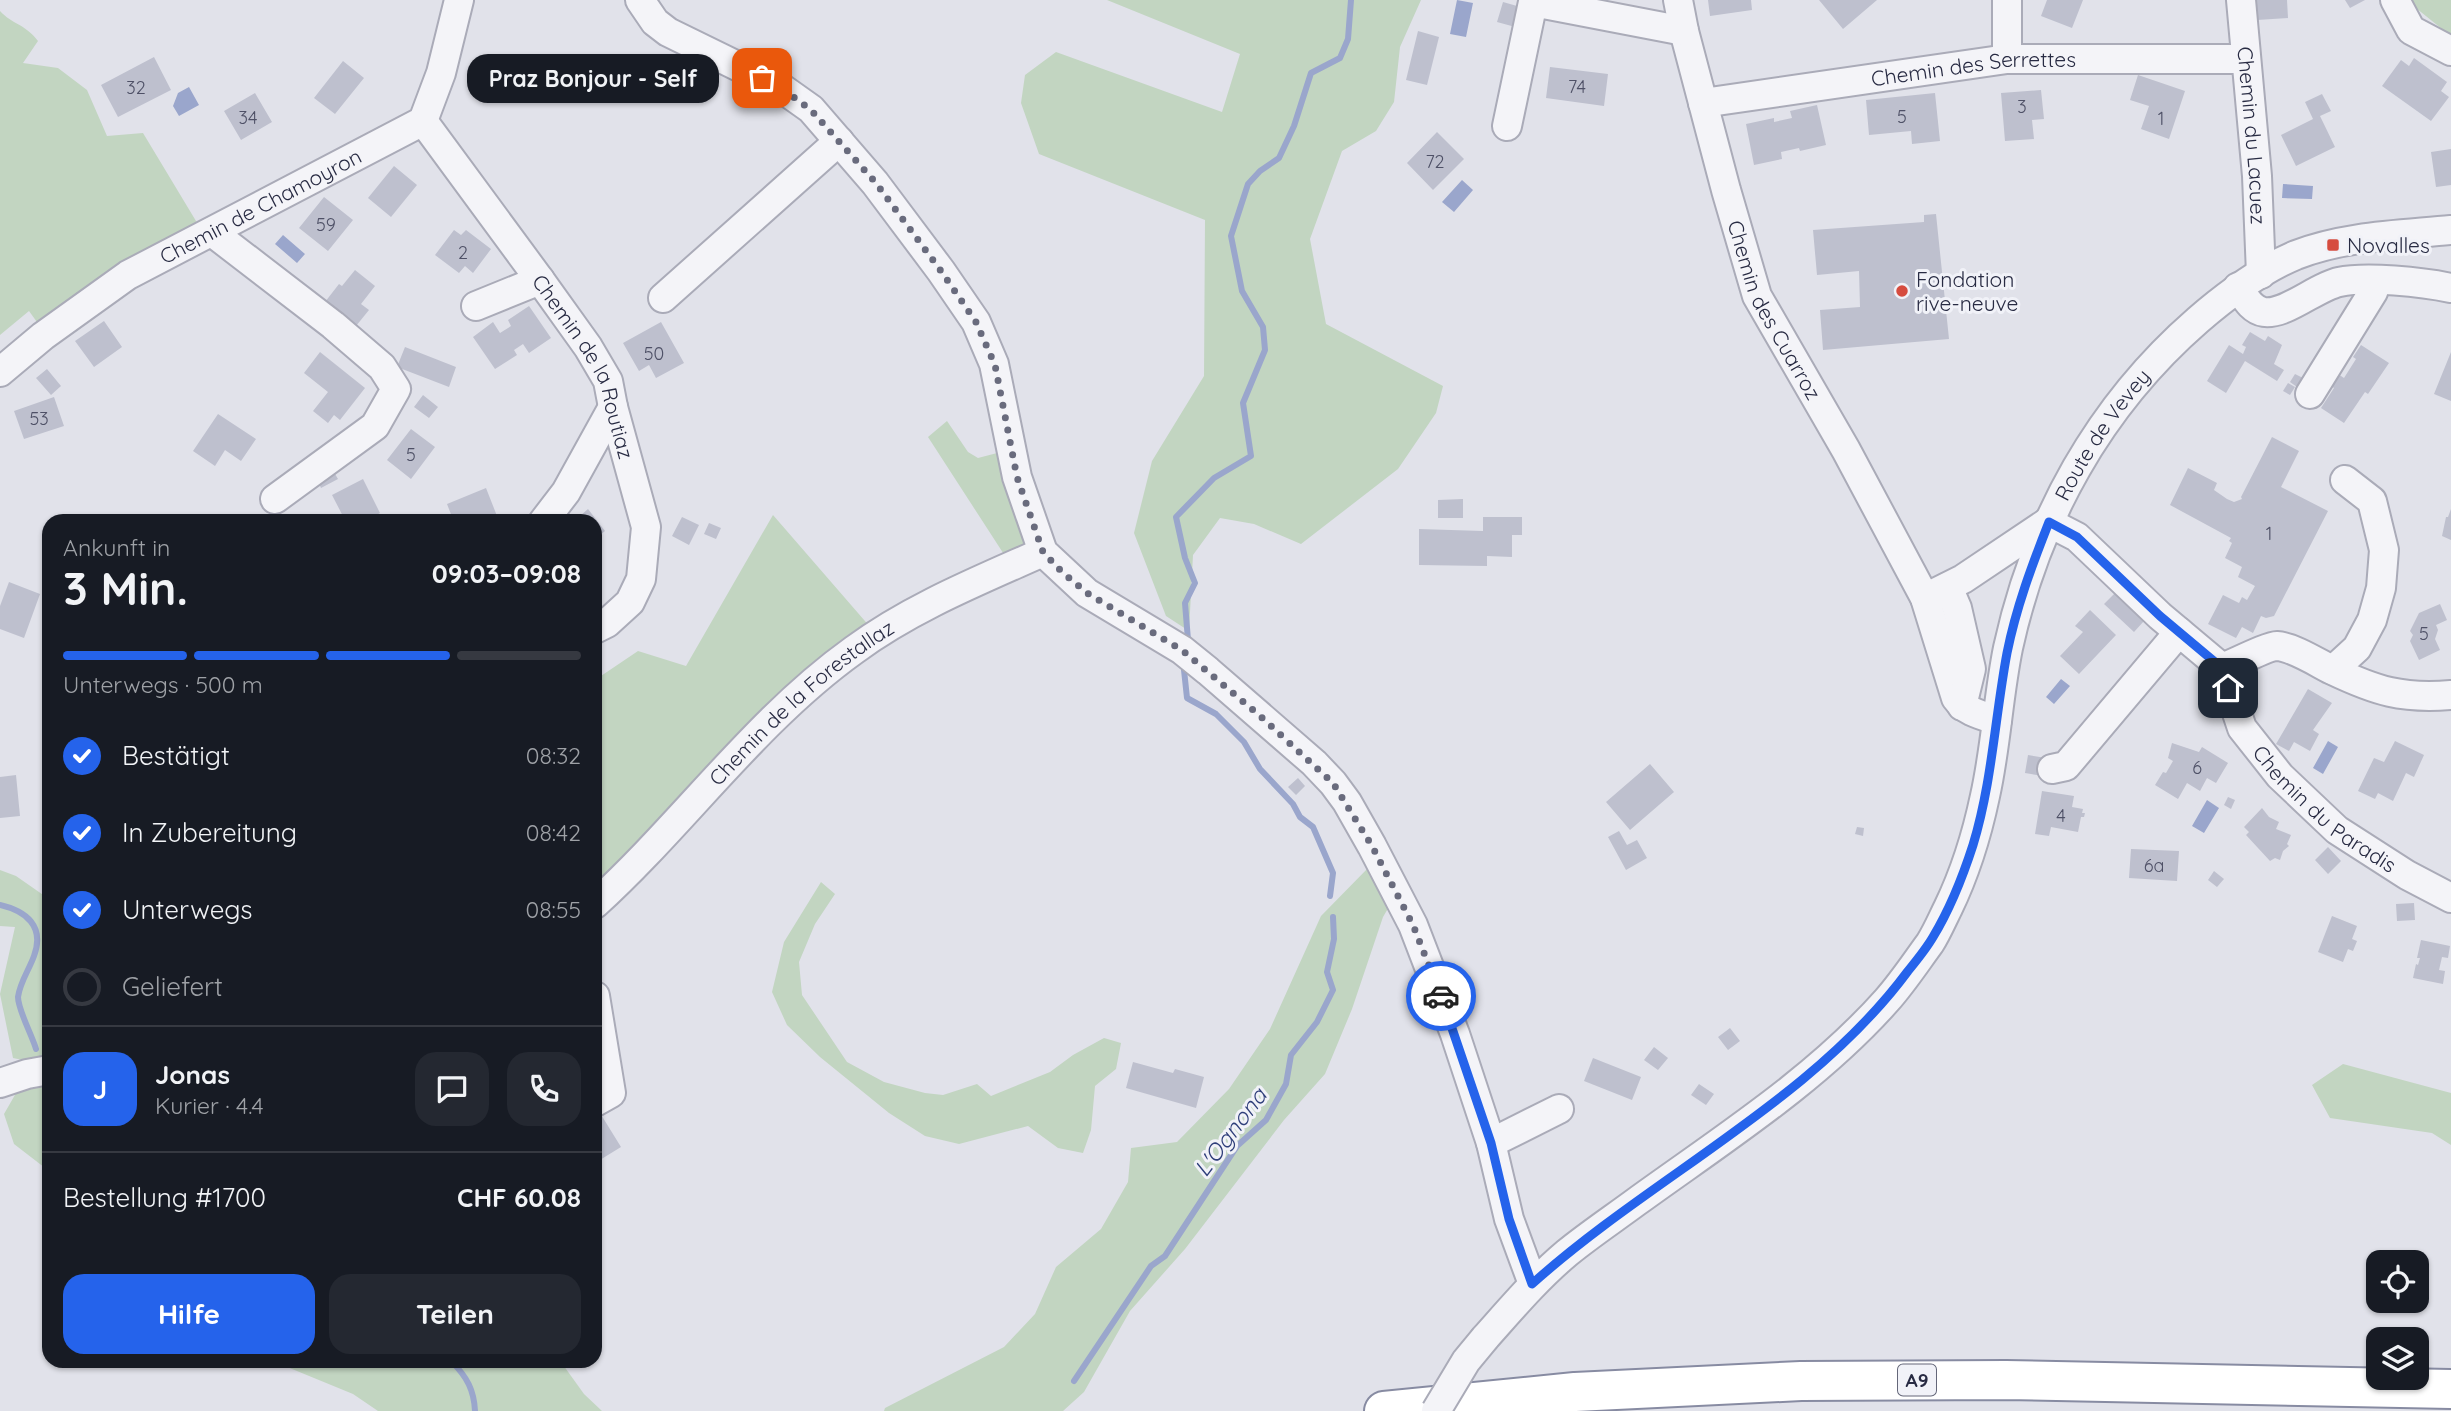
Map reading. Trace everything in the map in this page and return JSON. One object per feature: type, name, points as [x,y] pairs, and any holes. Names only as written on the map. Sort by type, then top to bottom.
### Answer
[{"type":"highway","name":"A9","points":[[1384,1411],[1575,1392],[1801,1381],[2020,1381],[2451,1389]]},
{"type":"street","points":[[422,121],[441,73],[459,0]]},
{"type":"street","points":[[640,0],[655,22],[668,32],[780,87],[811,110],[892,205],[941,271],[976,322],[995,365],[1017,477],[1043,552],[1087,593],[1182,650],[1333,783],[1372,846],[1413,925],[1455,1034],[1491,1143],[1509,1219],[1532,1284]]},
{"type":"street","name":"Chemin des Cuarroz","points":[[1678,0],[1726,190],[1757,296],[1846,450],[1937,592],[1955,698],[1962,706],[1997,720]]},
{"type":"street","points":[[2007,0],[2007,59]]},
{"type":"street","name":"Chemin du Lacuez","points":[[2241,0],[2256,164],[2250,280]]},
{"type":"street","points":[[2395,0],[2411,30],[2451,51]]},
{"type":"street","points":[[1507,126],[1533,2],[1684,31]]},
{"type":"street","name":"Chemin des Serrettes","points":[[1703,103],[2007,59],[2245,59]]},
{"type":"street","name":"Chemin de Chamoyron","points":[[0,372],[43,336],[128,275],[422,121]]},
{"type":"street","name":"Chemin de la Routiaz","points":[[422,121],[588,347],[608,381],[612,407],[646,527],[640,579],[629,603],[602,626]]},
{"type":"street","points":[[663,298],[839,141]]},
{"type":"street","name":"Route de Vevey","points":[[1436,1411],[1460,1371],[1532,1284],[1567,1253],[1781,1097],[1846,1042],[1889,998],[1933,938],[1955,893],[1973,845],[1986,794],[2008,650],[2018,611],[2049,522],[2086,450],[2128,391],[2178,338],[2250,280],[2297,255],[2373,237],[2451,230]]},
{"type":"street","points":[[212,232],[333,325],[382,367],[396,389],[375,426],[275,499]]},
{"type":"street","points":[[477,306],[540,280]]},
{"type":"street","points":[[2250,280],[2251,307],[2264,312],[2283,307],[2341,281],[2377,281],[2451,288]]},
{"type":"street","points":[[2310,394],[2373,292],[2377,281]]},
{"type":"street","points":[[548,514],[566,492],[612,407]]},
{"type":"street","points":[[2333,670],[2357,648],[2372,620],[2381,588],[2384,550],[2372,501],[2345,480]]},
{"type":"street","points":[[1937,592],[2049,522],[2077,537],[2179,632],[2222,668],[2277,646],[2307,656],[2387,693],[2422,698],[2451,695]]},
{"type":"street","name":"Chemin de la Forestallaz","points":[[602,897],[793,699],[854,650],[940,598],[1043,552]]},
{"type":"street","points":[[2052,769],[2066,766],[2179,632]]},
{"type":"street","name":"Chemin du Paradis","points":[[2222,668],[2242,727],[2280,776],[2337,830],[2407,875],[2451,898]]},
{"type":"street","points":[[602,1038],[611,1093],[602,1098]]},
{"type":"street","points":[[0,1083],[27,1073],[42,1071]]},
{"type":"street","points":[[1491,1143],[1559,1109]]},
{"type":"green space","points":[[1107,0],[1421,0],[1400,47],[1394,102],[1376,131],[1342,151],[1310,239],[1326,324],[1443,386],[1436,413],[1398,469],[1301,544],[1254,524],[1220,518],[1193,555],[1189,631],[1166,616],[1134,533],[1152,461],[1204,376],[1205,220],[1039,154],[1021,103],[1025,75],[1056,52],[1222,112],[1240,54]]},
{"type":"green space","points":[[2406,0],[2451,0],[2451,33],[2447,33]]},
{"type":"green space","points":[[0,11],[38,41],[23,63],[58,68],[87,90],[107,136],[143,133],[199,226],[42,329],[29,311],[0,335]]},
{"type":"green space","points":[[947,421],[968,452],[978,458],[1001,452],[1029,537],[1020,552],[1007,559],[928,437]]},
{"type":"green space","points":[[773,515],[871,628],[602,888],[602,675],[638,651],[686,666]]},
{"type":"green space","points":[[1369,867],[1397,893],[1383,917],[1352,1009],[1325,1074],[1284,1120],[1185,1249],[1130,1311],[1084,1392],[1063,1411],[884,1411],[885,1408],[1004,1347],[1035,1314],[1056,1267],[1101,1229],[1128,1182],[1131,1148],[1177,1142],[1229,1089],[1270,1029],[1321,916]]},
{"type":"green space","points":[[0,870],[16,876],[42,894],[42,1064],[13,1058],[0,994],[15,927],[0,926]]},
{"type":"green space","points":[[821,882],[835,894],[815,924],[799,962],[802,995],[847,1062],[884,1082],[925,1093],[943,1095],[977,1084],[991,1096],[1050,1072],[1073,1055],[1104,1038],[1121,1043],[1116,1069],[1095,1086],[1091,1130],[1083,1153],[1058,1148],[1028,1126],[959,1144],[925,1136],[889,1113],[820,1057],[787,1025],[772,992],[784,942]]},
{"type":"green space","points":[[2343,1064],[2451,1093],[2451,1145],[2432,1133],[2330,1118],[2312,1085]]},
{"type":"green space","points":[[42,1071],[42,1166],[14,1144],[4,1114],[27,1074]]},
{"type":"green space","points":[[290,1368],[565,1368],[584,1394],[602,1411],[378,1411],[353,1394]]},
{"type":"water","points":[[1457,0],[1473,3],[1466,37],[1450,34]]},
{"type":"water","points":[[189,87],[199,105],[179,116],[173,106],[178,93]]},
{"type":"water","points":[[1462,180],[1473,190],[1454,212],[1442,202]]},
{"type":"water","points":[[2283,184],[2313,186],[2312,199],[2282,198]]},
{"type":"water","points":[[283,235],[305,254],[297,263],[275,244]]},
{"type":"water","points":[[2061,679],[2070,686],[2054,704],[2046,697]]},
{"type":"water","points":[[2328,741],[2338,747],[2323,774],[2313,768]]},
{"type":"water","points":[[2207,800],[2219,808],[2204,833],[2192,826]]},
{"type":"building","points":[[1708,0],[1751,0],[1752,10],[1710,16]]},
{"type":"building","points":[[1819,0],[1877,0],[1843,29]]},
{"type":"building","points":[[2047,0],[2083,0],[2072,28],[2041,16]]},
{"type":"building","points":[[2256,0],[2287,0],[2288,18],[2257,20]]},
{"type":"building","points":[[2345,0],[2365,0],[2350,8]]},
{"type":"building","points":[[1503,2],[1524,8],[1519,28],[1497,22]]},
{"type":"building","points":[[1418,31],[1439,37],[1427,85],[1406,80]]},
{"type":"building","points":[[154,57],[171,90],[118,117],[101,85]]},
{"type":"building","points":[[2414,58],[2447,82],[2441,91],[2449,97],[2431,121],[2382,86],[2401,60],[2409,66]]},
{"type":"building","points":[[343,61],[364,78],[335,114],[314,98]]},
{"type":"building","points":[[1550,67],[1608,74],[1604,106],[1546,98]]},
{"type":"building","points":[[2138,75],[2185,91],[2169,139],[2141,129],[2149,106],[2130,100]]},
{"type":"building","points":[[2041,90],[2044,119],[2032,120],[2034,139],[2005,141],[2001,93]]},
{"type":"building","points":[[255,93],[272,122],[241,140],[224,111]]},
{"type":"building","points":[[1935,93],[1940,141],[1912,144],[1911,131],[1869,135],[1866,100]]},
{"type":"building","points":[[2322,94],[2331,111],[2320,116],[2335,147],[2296,166],[2281,135],[2313,119],[2305,102]]},
{"type":"building","points":[[1817,105],[1826,145],[1781,152],[1782,159],[1754,165],[1746,124],[1774,118],[1774,122],[1792,118],[1790,111]]},
{"type":"building","points":[[1437,132],[1464,159],[1433,190],[1407,163]]},
{"type":"building","points":[[2451,149],[2451,185],[2436,187],[2431,152]]},
{"type":"building","points":[[394,166],[417,185],[391,217],[368,198]]},
{"type":"building","points":[[324,197],[353,220],[328,251],[299,228]]},
{"type":"building","name":"Fondation rive-neuve","points":[[1936,214],[1949,339],[1823,350],[1820,310],[1860,307],[1859,271],[1817,275],[1813,230],[1924,222],[1924,215]]},
{"type":"building","points":[[454,230],[461,235],[466,230],[491,249],[473,273],[465,266],[459,273],[435,255]]},
{"type":"building","points":[[355,270],[375,286],[361,304],[369,310],[356,326],[325,302]]},
{"type":"building","points":[[529,306],[551,338],[529,353],[523,344],[514,350],[517,355],[495,369],[473,337],[493,322],[500,333],[511,326],[508,320]]},
{"type":"building","points":[[104,321],[122,347],[94,367],[75,341]]},
{"type":"building","points":[[661,322],[684,363],[656,378],[649,365],[639,371],[623,343]]},
{"type":"building","points":[[2250,332],[2265,341],[2268,336],[2282,345],[2274,364],[2284,370],[2277,381],[2245,361],[2226,393],[2207,381],[2229,345],[2243,354],[2246,347],[2242,345]]},
{"type":"building","points":[[2361,345],[2389,363],[2344,423],[2321,408],[2334,388],[2330,385],[2338,374],[2344,378]]},
{"type":"building","points":[[405,347],[456,367],[449,387],[397,367]]},
{"type":"building","points":[[320,352],[365,388],[340,420],[334,415],[328,423],[313,411],[328,392],[304,373]]},
{"type":"building","points":[[2451,352],[2451,401],[2434,394]]},
{"type":"building","points":[[47,369],[61,386],[51,395],[36,378]]},
{"type":"building","points":[[2295,374],[2303,378],[2297,387],[2290,382]]},
{"type":"building","points":[[2288,383],[2295,387],[2290,395],[2283,391]]},
{"type":"building","points":[[423,395],[438,407],[429,418],[414,407]]},
{"type":"building","points":[[54,397],[64,426],[24,439],[14,411]]},
{"type":"building","points":[[218,414],[256,439],[241,461],[225,450],[215,466],[193,451]]},
{"type":"building","points":[[411,429],[435,447],[411,479],[387,460]]},
{"type":"building","points":[[2272,437],[2299,451],[2281,487],[2328,511],[2274,616],[2261,616],[2253,633],[2242,627],[2236,638],[2208,624],[2223,595],[2239,603],[2242,597],[2247,600],[2255,586],[2238,577],[2242,567],[2225,558],[2232,543],[2229,541],[2231,538],[2170,505],[2188,468],[2217,483],[2214,490],[2227,499],[2234,502],[2242,499]]},
{"type":"building","points":[[331,467],[338,479],[321,488],[315,475]]},
{"type":"building","points":[[363,479],[380,513],[342,514],[332,495]]},
{"type":"building","points":[[486,488],[496,514],[451,514],[447,504]]},
{"type":"building","points":[[1463,499],[1463,518],[1438,518],[1438,500]]},
{"type":"building","points":[[2451,509],[2451,540],[2442,536],[2446,517]]},
{"type":"building","points":[[682,517],[699,525],[689,545],[672,536]]},
{"type":"building","points":[[1483,517],[1522,517],[1522,535],[1512,535],[1512,557],[1487,556],[1487,566],[1419,565],[1419,529],[1483,531]]},
{"type":"building","points":[[709,523],[721,528],[716,539],[704,534]]},
{"type":"building","points":[[9,582],[40,594],[24,638],[0,629],[0,606]]},
{"type":"building","points":[[2115,593],[2144,621],[2134,632],[2104,604]]},
{"type":"building","points":[[2440,604],[2447,620],[2436,625],[2438,630],[2435,639],[2440,650],[2419,660],[2410,641],[2413,635],[2410,631],[2419,613]]},
{"type":"building","points":[[2090,610],[2116,635],[2079,674],[2060,656],[2083,632],[2075,626]]},
{"type":"building","points":[[2308,689],[2332,703],[2313,730],[2319,734],[2310,751],[2294,742],[2289,751],[2276,744]]},
{"type":"building","points":[[2395,741],[2424,755],[2414,777],[2406,773],[2393,801],[2378,793],[2375,799],[2358,791],[2374,758],[2384,762]]},
{"type":"building","points":[[2172,743],[2199,752],[2202,747],[2228,763],[2216,783],[2207,778],[2200,791],[2187,783],[2178,799],[2155,785],[2173,761],[2168,758]]},
{"type":"building","points":[[2028,755],[2046,758],[2043,776],[2025,773]]},
{"type":"building","points":[[1650,764],[1674,792],[1630,830],[1606,802]]},
{"type":"building","points":[[16,775],[20,816],[0,818],[0,777]]},
{"type":"building","points":[[1298,778],[1305,786],[1296,795],[1288,787]]},
{"type":"building","points":[[2042,791],[2074,796],[2072,807],[2083,809],[2082,813],[2085,813],[2084,817],[2081,817],[2078,832],[2051,827],[2049,836],[2035,834]]},
{"type":"building","points":[[2228,797],[2235,800],[2231,809],[2224,805]]},
{"type":"building","points":[[2262,808],[2269,817],[2279,822],[2276,829],[2291,835],[2287,844],[2289,846],[2283,851],[2280,860],[2275,858],[2270,861],[2246,835],[2249,832],[2244,827]]},
{"type":"building","points":[[1857,827],[1864,828],[1863,836],[1855,834]]},
{"type":"building","points":[[1619,831],[1627,845],[1637,840],[1647,858],[1626,870],[1608,837]]},
{"type":"building","points":[[2328,847],[2341,861],[2328,874],[2315,860]]},
{"type":"building","points":[[2131,849],[2179,851],[2177,881],[2129,878]]},
{"type":"building","points":[[2214,871],[2224,879],[2217,887],[2208,880]]},
{"type":"building","points":[[2414,903],[2415,920],[2397,921],[2396,904]]},
{"type":"building","points":[[2332,916],[2357,926],[2352,939],[2357,941],[2353,951],[2348,949],[2343,962],[2318,952]]},
{"type":"building","points":[[2421,940],[2450,946],[2448,958],[2442,957],[2439,970],[2445,971],[2443,984],[2413,978],[2420,958],[2417,958]]},
{"type":"building","points":[[1730,1028],[1740,1041],[1728,1050],[1718,1037]]},
{"type":"building","points":[[1654,1047],[1668,1058],[1658,1070],[1644,1060]]},
{"type":"building","points":[[1593,1058],[1641,1077],[1632,1100],[1584,1081]]},
{"type":"building","points":[[1133,1062],[1173,1073],[1175,1069],[1204,1077],[1196,1108],[1126,1088]]},
{"type":"building","points":[[1699,1084],[1714,1094],[1706,1105],[1691,1095]]},
{"type":"building","points":[[602,1116],[621,1147],[602,1159]]},
{"type":"waterway","name":"L'Ognona","points":[[1188,640],[1185,603],[1195,583],[1185,558],[1176,517],[1214,478],[1251,456],[1243,403],[1265,350],[1263,327],[1242,291],[1231,236],[1248,184],[1260,171],[1279,158],[1294,126],[1311,73],[1340,58],[1348,39],[1351,0]]},
{"type":"waterway","name":"L'Ognona","points":[[1184,670],[1187,698],[1216,714],[1244,742],[1260,769],[1293,804],[1300,817],[1313,827],[1333,873],[1330,896]]},
{"type":"waterway","points":[[0,905],[18,911],[35,928],[37,945],[18,997],[36,1049]]},
{"type":"waterway","name":"L'Ognona","points":[[1074,1381],[1151,1266],[1165,1256],[1237,1146],[1266,1120],[1286,1084],[1291,1055],[1317,1022],[1333,990],[1327,972],[1334,939],[1333,917]]},
{"type":"waterway","points":[[457,1368],[469,1384],[475,1411]]},
{"type":"way so far","points":[[762,78],[780,87],[811,110],[876,183],[976,322],[995,365],[1017,477],[1043,552],[1087,593],[1182,650],[1314,763],[1333,783],[1372,846],[1413,925],[1441,996]]},
{"type":"place","name":"Praz Bonjour - Self","points":[[762,78]]},
{"type":"place","name":"Novalles","points":[[2333,245]]},
{"type":"place","name":"Fondation rive-neuve","points":[[1902,291]]},
{"type":"route","points":[[1441,996],[1491,1143],[1509,1219],[1532,1284],[1567,1253],[1781,1097],[1846,1042],[1889,998],[1933,938],[1955,893],[1973,845],[1986,794],[2008,650],[2031,569],[2049,522],[2077,537],[2160,616],[2222,668],[2228,688]]}]
